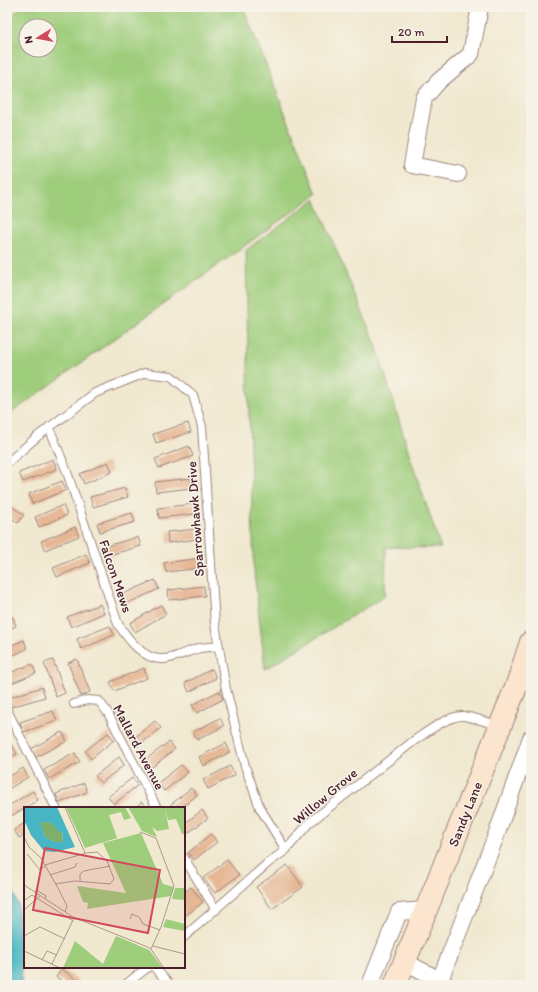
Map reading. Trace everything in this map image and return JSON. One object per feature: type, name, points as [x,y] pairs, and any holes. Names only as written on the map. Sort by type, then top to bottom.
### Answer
[{"type":"main road","name":"Sandy Lane","points":[[394,985],[405,962],[518,682],[531,642]]},
{"type":"street","points":[[458,174],[412,165],[424,98],[439,81],[471,54],[480,7]]},
{"type":"street","points":[[405,962],[441,983],[531,738]]},
{"type":"street","points":[[370,985],[399,912],[426,910]]},
{"type":"lane","name":"Sparrowhawk Drive","points":[[7,463],[49,427],[95,393],[145,373],[171,376],[193,395],[202,427],[215,624],[226,689],[245,766],[260,808],[286,850]]},
{"type":"lane","name":"Falcon Mews","points":[[49,427],[67,472],[118,624],[126,636],[136,648],[152,657],[163,659],[200,648],[219,646]]},
{"type":"lane","name":"Mallard Avenue","points":[[74,704],[87,700],[99,701],[108,713],[156,807]]},
{"type":"lane","points":[[7,710],[56,807]]},
{"type":"lane","name":"Willow Grove","points":[[185,936],[268,863],[286,850],[309,823],[415,740],[443,722],[462,715],[500,726]]},
{"type":"lane","points":[[185,860],[216,910]]},
{"type":"lane","points":[[125,985],[144,968]]},
{"type":"lane","points":[[155,968],[170,985]]},
{"type":"green space","points":[[22,7],[243,7],[317,194],[7,416],[7,18]]},
{"type":"green space","points":[[315,199],[376,345],[412,463],[441,548],[386,547],[385,596],[265,669],[254,571],[246,250]]},
{"type":"water","points":[[7,878],[18,904],[22,985],[7,985]]},
{"type":"building","points":[[188,423],[191,432],[156,443],[153,434]]},
{"type":"building","points":[[189,446],[193,456],[159,468],[155,459]]},
{"type":"building","points":[[53,459],[57,469],[23,482],[19,473]]},
{"type":"building","points":[[108,462],[112,472],[84,484],[80,474]]},
{"type":"building","points":[[191,478],[192,488],[156,492],[155,482]]},
{"type":"building","points":[[62,481],[66,490],[32,504],[29,494]]},
{"type":"building","points":[[125,488],[128,497],[93,507],[90,497]]},
{"type":"building","points":[[7,503],[24,515],[18,523],[7,516]]},
{"type":"building","points":[[194,504],[195,514],[159,518],[158,508]]},
{"type":"building","points":[[63,505],[67,515],[39,527],[35,517]]},
{"type":"building","points":[[132,513],[135,522],[100,532],[97,523]]},
{"type":"building","points":[[75,527],[79,536],[45,550],[41,541]]},
{"type":"building","points":[[197,529],[198,539],[168,543],[167,532]]},
{"type":"building","points":[[7,533],[12,535],[7,544]]},
{"type":"building","points":[[138,537],[141,546],[106,556],[103,547]]},
{"type":"building","points":[[86,554],[90,563],[57,577],[53,568]]},
{"type":"building","points":[[201,558],[202,568],[166,572],[164,563]]},
{"type":"building","points":[[155,580],[159,589],[126,604],[121,595]]},
{"type":"building","points":[[204,586],[205,596],[169,600],[168,590]]},
{"type":"building","points":[[100,604],[104,613],[71,627],[67,617]]},
{"type":"building","points":[[161,605],[166,614],[135,632],[130,623]]},
{"type":"building","points":[[13,617],[16,626],[7,630],[7,619]]},
{"type":"building","points":[[110,626],[114,635],[81,649],[77,639]]},
{"type":"building","points":[[24,640],[27,649],[7,658],[7,647]]},
{"type":"building","points":[[77,659],[90,692],[81,696],[68,663]]},
{"type":"building","points":[[53,660],[65,693],[56,697],[44,663]]},
{"type":"building","points":[[32,664],[36,673],[7,685],[7,674]]},
{"type":"building","points":[[144,668],[147,678],[114,691],[110,682]]},
{"type":"building","points":[[212,669],[216,678],[189,692],[185,683]]},
{"type":"building","points":[[42,687],[45,697],[11,707],[8,698]]},
{"type":"building","points":[[219,691],[223,699],[197,713],[192,705]]},
{"type":"building","points":[[53,711],[57,721],[23,732],[20,722]]},
{"type":"building","points":[[220,718],[224,726],[197,740],[193,732]]},
{"type":"building","points":[[155,721],[161,728],[137,747],[132,740]]},
{"type":"building","points":[[62,732],[67,741],[36,757],[31,749]]},
{"type":"building","points":[[108,733],[114,740],[91,759],[85,751]]},
{"type":"building","points":[[169,742],[175,749],[151,768],[145,760]]},
{"type":"building","points":[[226,743],[230,752],[203,766],[199,757]]},
{"type":"building","points":[[12,745],[17,754],[7,760],[7,748]]},
{"type":"building","points":[[75,753],[80,762],[49,779],[44,770]]},
{"type":"building","points":[[119,757],[124,765],[101,783],[95,776]]},
{"type":"building","points":[[181,765],[188,772],[164,791],[158,783]]},
{"type":"building","points":[[230,766],[235,775],[208,789],[203,780]]},
{"type":"building","points":[[23,768],[28,777],[7,790],[7,778]]},
{"type":"building","points":[[132,778],[138,785],[114,804],[108,797]]},
{"type":"building","points":[[84,783],[87,792],[59,803],[56,794]]},
{"type":"building","points":[[191,788],[197,795],[182,807],[168,807]]},
{"type":"building","points":[[33,791],[38,800],[24,807],[8,818],[7,807]]},
{"type":"building","points":[[142,802],[146,807],[135,807]]},
{"type":"building","points":[[202,810],[208,818],[185,835],[185,823]]},
{"type":"building","points":[[24,824],[24,836],[19,838],[14,830]]},
{"type":"building","points":[[211,834],[217,842],[194,860],[188,853]]},
{"type":"building","points":[[227,860],[239,875],[215,893],[203,878]]},
{"type":"building","points":[[287,865],[303,887],[272,909],[256,887]]},
{"type":"building","points":[[191,887],[203,902],[185,916],[185,891]]},
{"type":"building","points":[[62,969],[84,985],[67,985],[56,977]]}]
